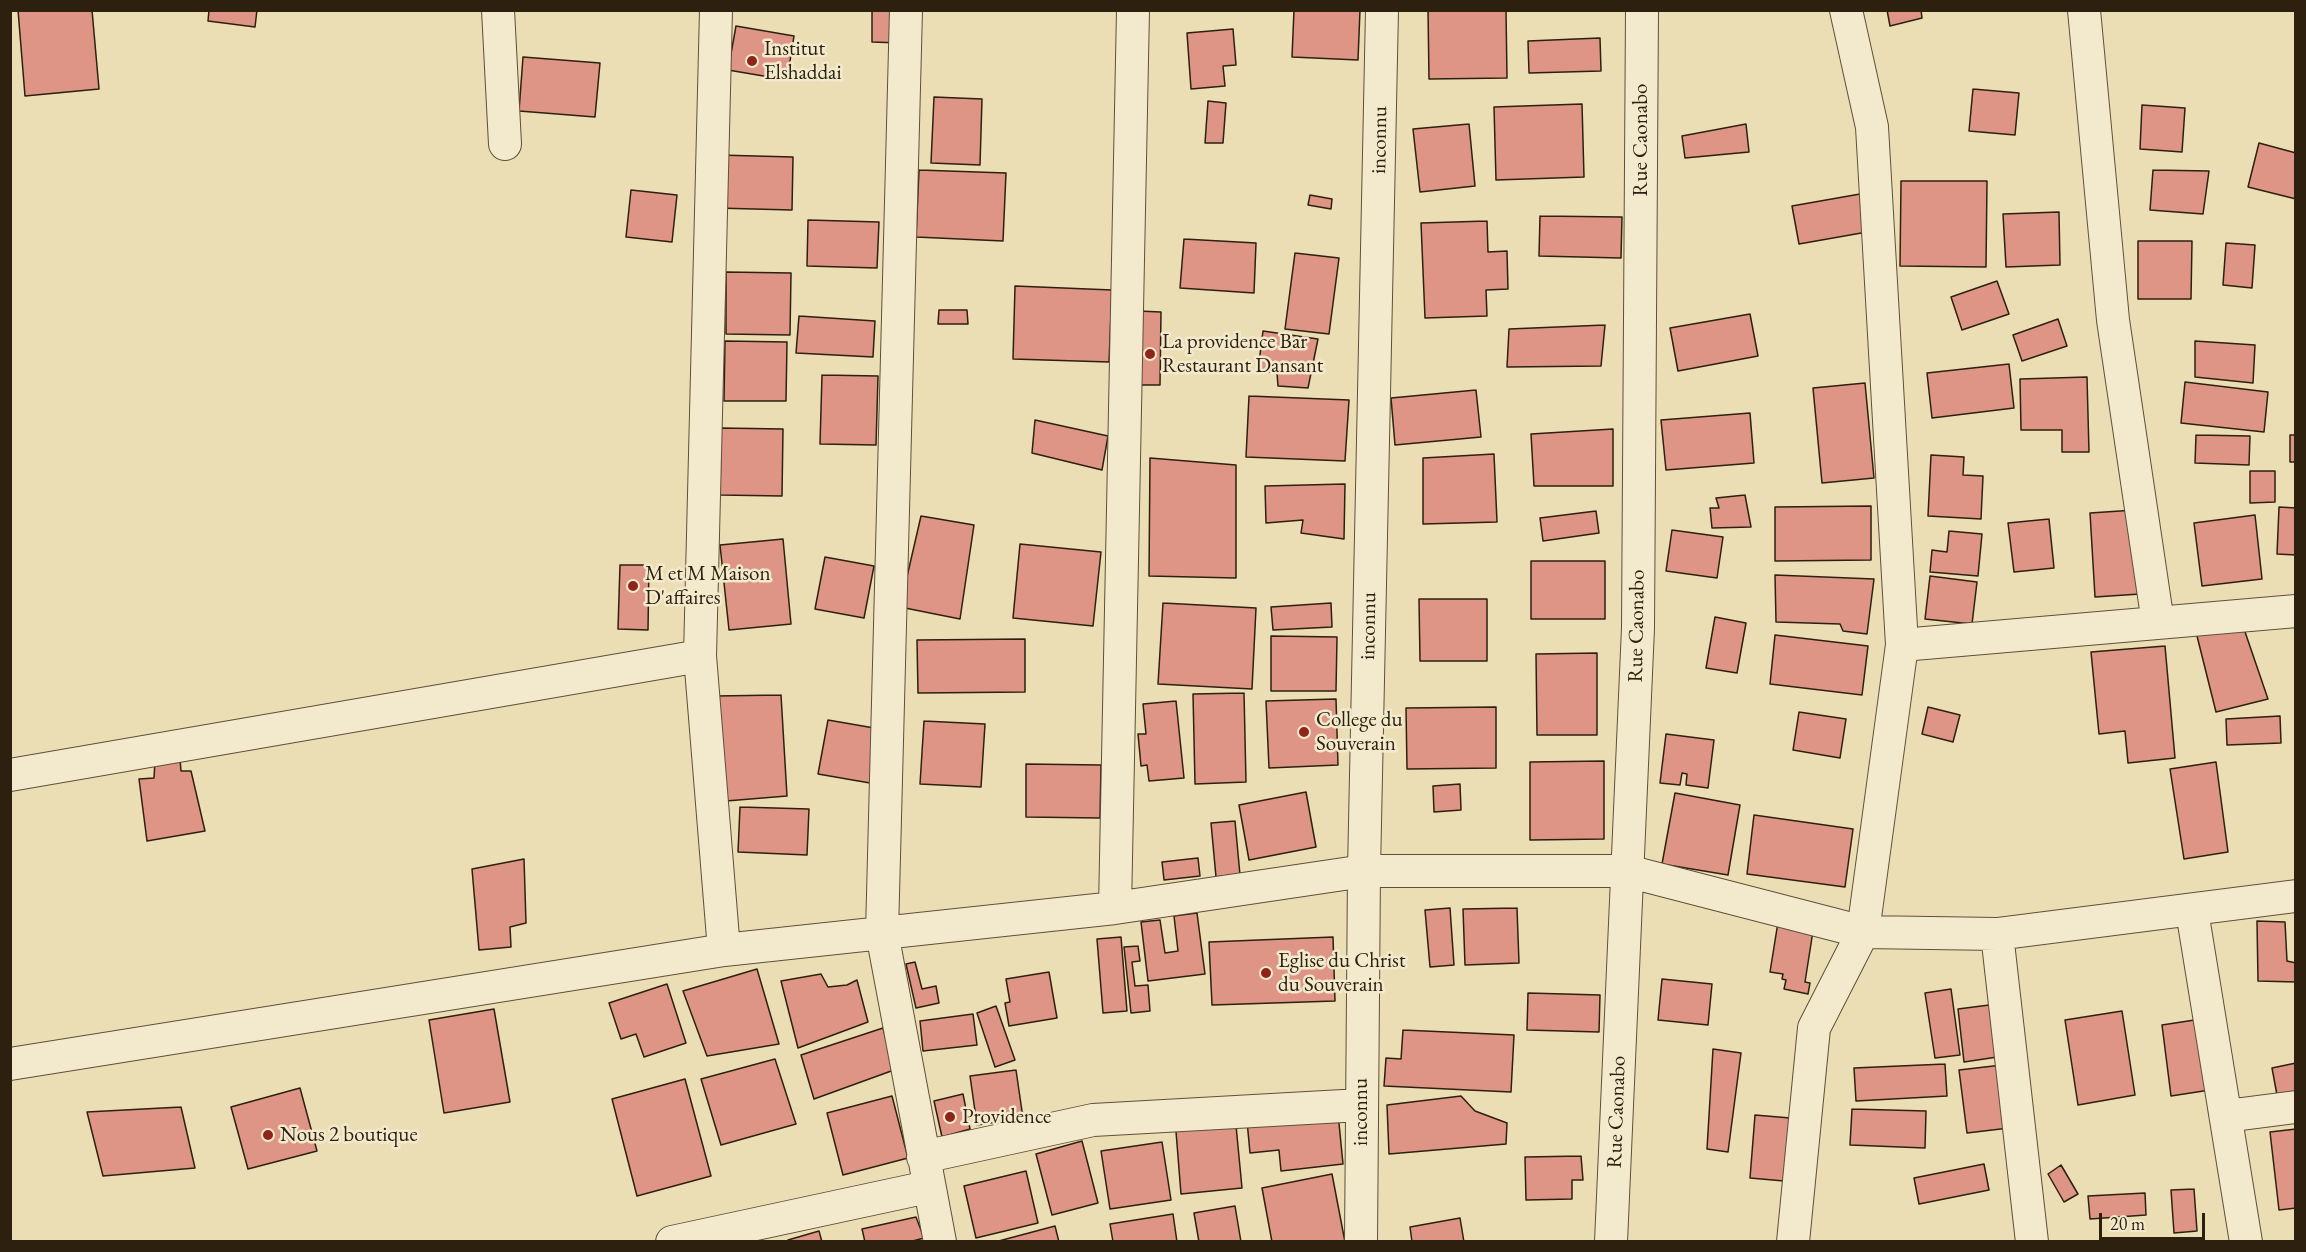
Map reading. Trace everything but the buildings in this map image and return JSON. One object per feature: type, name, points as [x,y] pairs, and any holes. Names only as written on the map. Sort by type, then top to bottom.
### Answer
[{"type":"street","points":[[498,10],[505,144]]},
{"type":"street","points":[[716,10],[699,656],[724,950]]},
{"type":"street","points":[[906,10],[882,933],[940,1242]]},
{"type":"street","points":[[1115,909],[1133,10]]},
{"type":"street","name":"inconnu","points":[[1361,1242],[1364,871],[1382,10]]},
{"type":"street","name":"Rue Caonabo","points":[[1611,1242],[1638,628],[1642,10]]},
{"type":"street","points":[[1793,1242],[1814,1028],[1863,932],[1902,645],[1872,127],[1846,10]]},
{"type":"street","points":[[2084,10],[2113,320],[2158,623]]},
{"type":"street","points":[[1902,645],[2295,611]]},
{"type":"street","points":[[10,775],[699,656]]},
{"type":"street","points":[[10,1064],[724,950],[1115,909],[1364,871],[1627,871],[1863,932],[1998,934],[2192,911],[2295,896]]},
{"type":"street","points":[[2192,911],[2246,1242]]},
{"type":"street","points":[[1998,934],[2032,1242]]},
{"type":"street","points":[[672,1242],[926,1172],[1093,1120],[1361,1105]]},
{"type":"street","points":[[2226,1116],[2295,1107]]},
{"type":"place","name":"Institut Elshaddai","points":[[752,61]]},
{"type":"place","name":"La providence Bar Restaurant Dansant","points":[[1150,354]]},
{"type":"place","name":"M et M Maison D'affaires","points":[[633,586]]},
{"type":"place","name":"College du Souverain","points":[[1304,732]]},
{"type":"place","name":"Eglise du Christ du Souverain","points":[[1266,973]]},
{"type":"place","name":"Providence","points":[[950,1117]]},
{"type":"place","name":"Nous 2 boutique","points":[[268,1135]]}]
